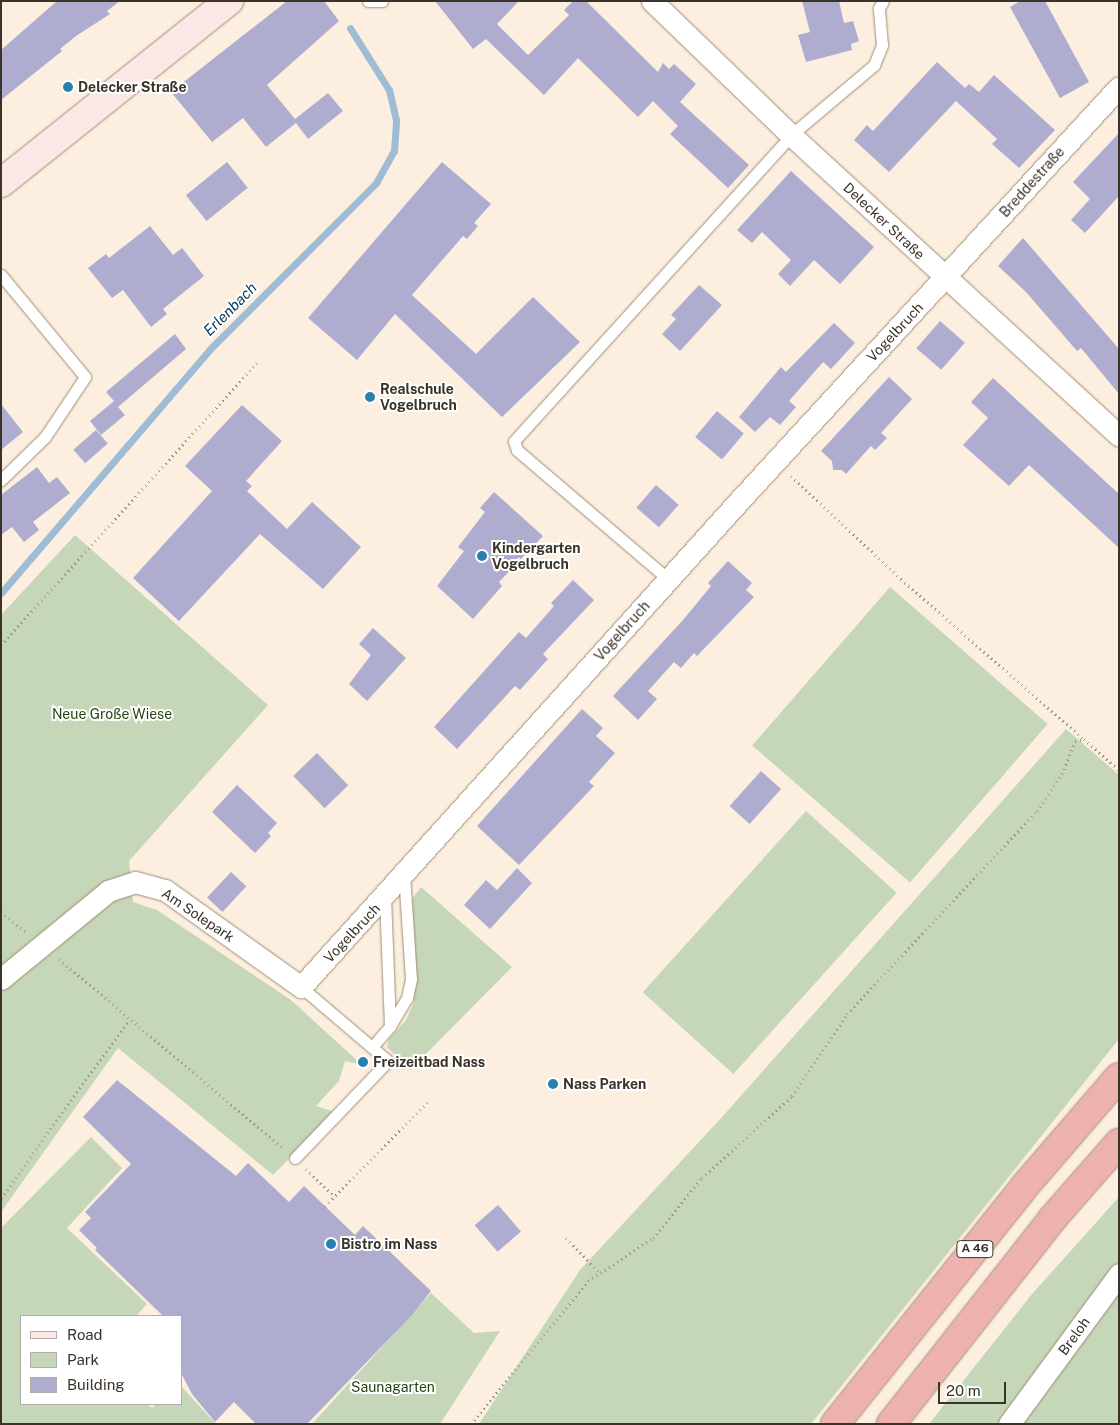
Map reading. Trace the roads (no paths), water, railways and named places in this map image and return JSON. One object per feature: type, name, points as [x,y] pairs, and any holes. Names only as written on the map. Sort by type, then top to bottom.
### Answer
[{"type":"highway","name":"A 46","points":[[835,1424],[1024,1187],[1119,1078]]},
{"type":"highway","points":[[891,1424],[1053,1218],[1119,1143]]},
{"type":"street","points":[[1,183],[230,1]]},
{"type":"street","name":"Delecker Straße","points":[[652,1],[791,135],[1119,436]]},
{"type":"street","name":"Breddestraße","points":[[945,278],[1119,87]]},
{"type":"street","name":"Vogelbruch","points":[[301,987],[385,896],[668,579],[945,278]]},
{"type":"street","name":"Am Solepark","points":[[1,979],[44,947],[108,891],[125,883],[145,883],[165,890],[301,987]]},
{"type":"street","name":"Breloh","points":[[1011,1423],[1119,1274]]},
{"type":"lane","points":[[368,1],[382,1]]},
{"type":"lane","points":[[668,579],[517,450],[514,441],[791,135],[874,66],[881,52],[879,8],[883,1]]},
{"type":"lane","points":[[1,275],[85,377],[45,436],[1,480]]},
{"type":"lane","points":[[372,1047],[390,1026],[407,998],[411,979],[404,874]]},
{"type":"lane","points":[[385,896],[390,1026]]},
{"type":"lane","name":"Am Solepark","points":[[295,1158],[388,1061],[301,987]]},
{"type":"waterway","name":"Erlenbach","points":[[1,593],[209,350],[376,183],[394,151],[396,120],[389,90],[350,28]]},
{"type":"place","name":"Delecker Straße","points":[[68,87]]},
{"type":"place","name":"Realschule Vogelbruch","points":[[370,397]]},
{"type":"place","name":"Kindergarten Vogelbruch","points":[[482,556]]},
{"type":"place","name":"Freizeitbad Nass","points":[[363,1062]]},
{"type":"place","name":"Nass Parken","points":[[553,1084]]},
{"type":"place","name":"Bistro im Nass","points":[[331,1244]]},
{"type":"park label","name":"Neue Große Wiese","points":[[112,714]]},
{"type":"park label","name":"Saunagarten","points":[[393,1387]]}]
